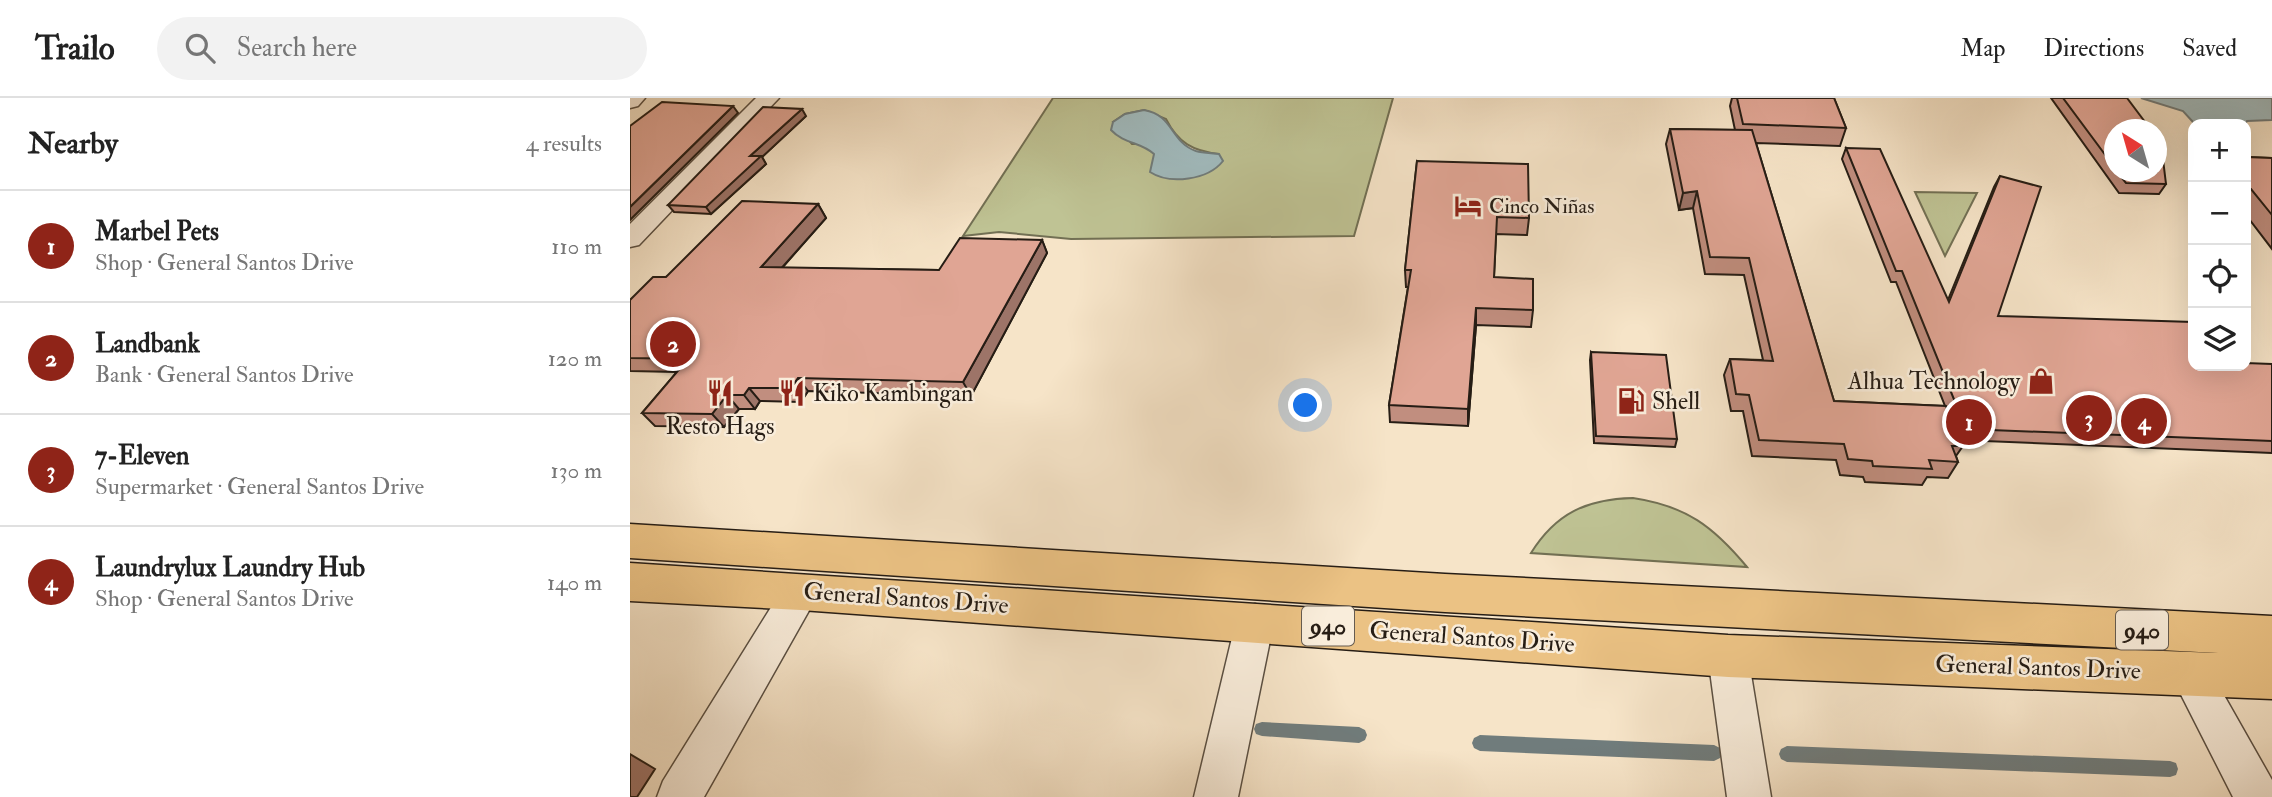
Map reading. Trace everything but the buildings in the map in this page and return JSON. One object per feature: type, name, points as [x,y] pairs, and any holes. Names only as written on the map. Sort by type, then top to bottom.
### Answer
[{"type":"highway","name":"General Santos Drive","points":[[630,541],[1444,593],[2272,636]]},
{"type":"highway","name":"General Santos Drive","points":[[630,582],[1255,621],[1728,656],[2272,677]]},
{"type":"street","points":[[630,239],[768,98]]},
{"type":"street","points":[[679,797],[801,591]]},
{"type":"street","points":[[1216,797],[1255,621]]},
{"type":"street","points":[[1728,656],[1749,797]]},
{"type":"street","points":[[2190,673],[2257,797]]},
{"type":"green space","points":[[1053,98],[1393,98],[1354,236],[1071,239],[999,232],[963,236]],"holes":[[[1144,110],[1166,119],[1187,144],[1201,151],[1219,154],[1155,154],[1141,144],[1132,144],[1113,122],[1125,114]]]},
{"type":"green space","points":[[1915,192],[1977,193],[1945,256]]},
{"type":"green space","points":[[1633,498],[1668,506],[1697,520],[1722,540],[1747,567],[1531,553],[1551,528],[1574,511],[1601,501]]},
{"type":"water","points":[[2141,98],[2272,98],[2272,120],[2190,119],[2183,111]]},
{"type":"water","points":[[1144,110],[1161,117],[1188,147],[1199,152],[1219,154],[1223,161],[1208,173],[1188,178],[1168,178],[1150,172],[1154,154],[1121,138],[1111,130],[1113,122],[1125,114]]},
{"type":"waterway","points":[[1262,729],[1359,735]]},
{"type":"waterway","points":[[1480,743],[1714,753]]},
{"type":"waterway","points":[[1787,754],[2170,769]]},
{"type":"place","name":"Cinco Niñas","points":[[1468,206]]},
{"type":"place","name":"Landbank","points":[[673,344]]},
{"type":"place","name":"Alhua Technology","points":[[2041,381]]},
{"type":"place","name":"Resto Hags","points":[[720,393]]},
{"type":"place","name":"Kiko Kambingan","points":[[792,393]]},
{"type":"place","name":"Shell","points":[[1631,401]]},
{"type":"place","name":"7-Eleven","points":[[2089,418]]},
{"type":"place","name":"Laundrylux Laundry Hub","points":[[2144,421]]},
{"type":"place","name":"Marbel Pets","points":[[1969,422]]}]
